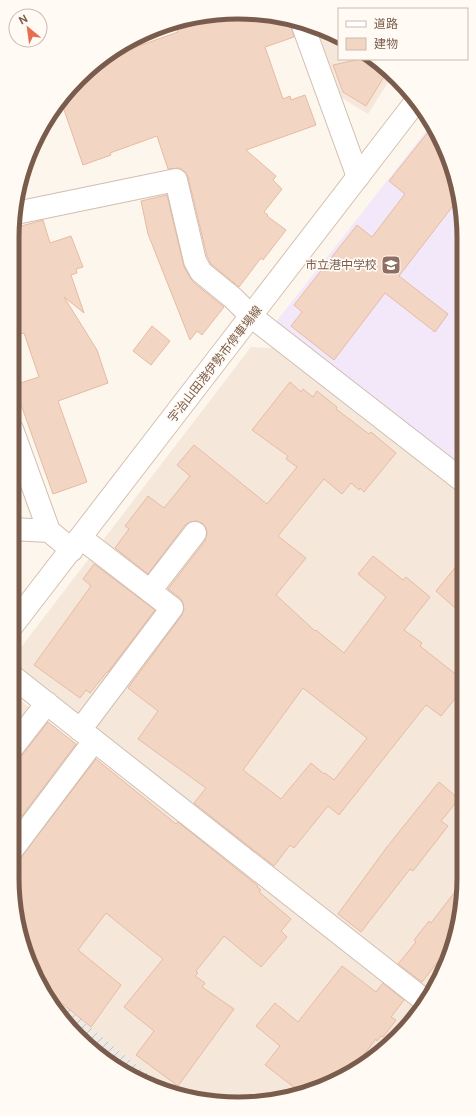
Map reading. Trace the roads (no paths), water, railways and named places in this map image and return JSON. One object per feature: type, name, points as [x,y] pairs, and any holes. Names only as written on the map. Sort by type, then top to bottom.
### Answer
[{"type":"street","points":[[304,30],[358,177]]},
{"type":"street","name":"宇治山田港伊勢市停車場線","points":[[19,617],[413,106]]},
{"type":"street","points":[[21,212],[176,180],[194,261],[201,272],[233,298],[252,316],[457,476]]},
{"type":"street","points":[[19,448],[49,531]]},
{"type":"street","points":[[19,529],[49,531],[76,544],[150,591],[172,608],[87,736],[19,833]]},
{"type":"street","points":[[150,591],[195,533]]},
{"type":"street","points":[[19,681],[421,998]]},
{"type":"street","points":[[19,739],[47,703]]},
{"type":"place","name":"市立港中学校","points":[[391,265]]}]
